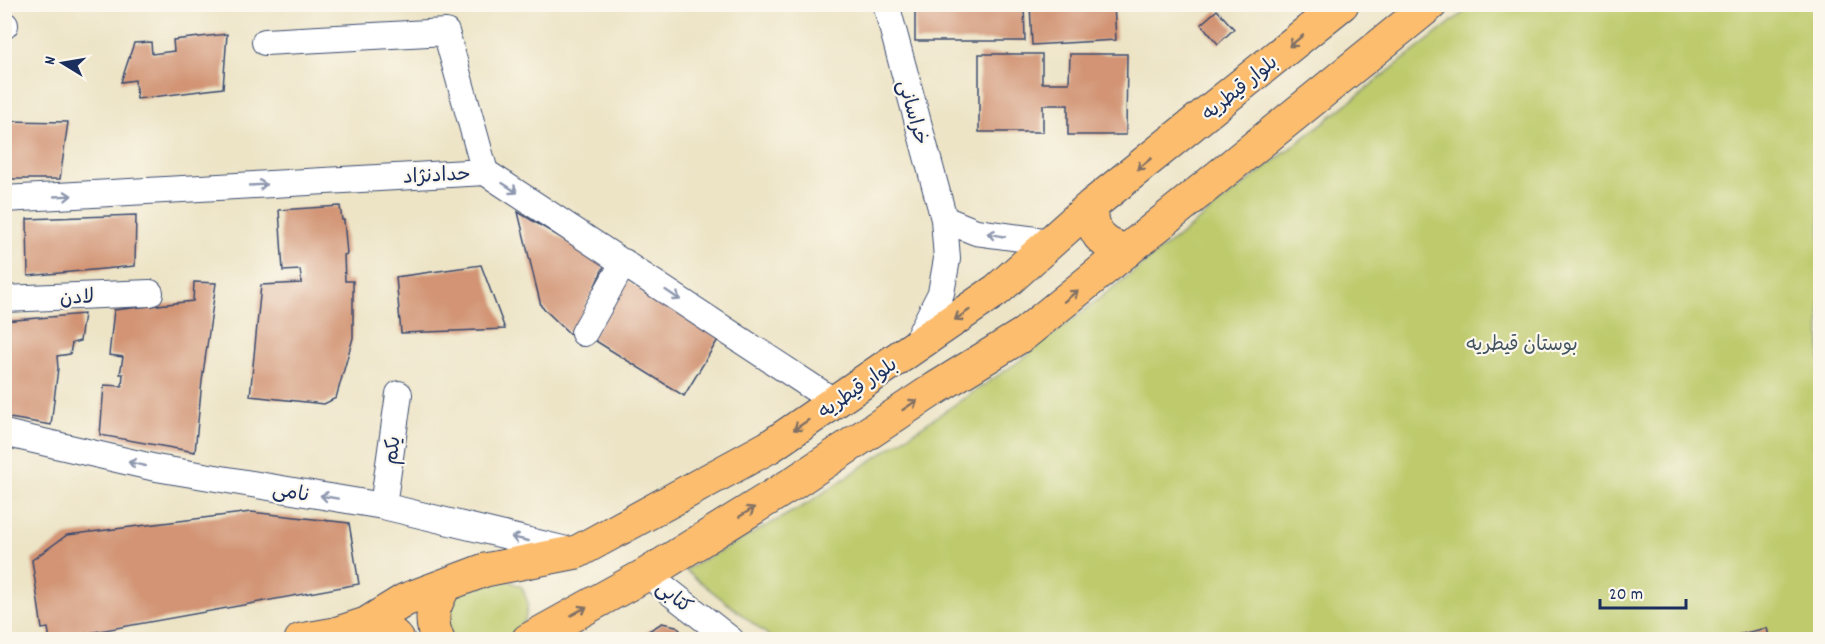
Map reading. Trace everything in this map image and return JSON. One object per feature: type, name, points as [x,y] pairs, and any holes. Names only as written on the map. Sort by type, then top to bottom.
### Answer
[{"type":"main road","name":"بلوار قیطریه","points":[[301,639],[335,634],[366,624],[405,600],[485,570],[577,552],[769,447],[997,290],[1091,206],[1341,4]]},
{"type":"main road","points":[[528,639],[647,574],[792,484],[933,390],[1024,333],[1431,4]]},
{"type":"main road","points":[[1091,206],[1092,223],[1099,237],[1112,246],[1127,251]]},
{"type":"main road","points":[[997,290],[1013,300],[1020,308],[1024,333]]},
{"type":"main road","points":[[438,639],[432,626],[434,607],[445,585]]},
{"type":"main road","points":[[366,624],[383,629],[398,639]]},
{"type":"street","name":"خراسانی","points":[[886,4],[944,219],[947,260],[941,293],[914,347]]},
{"type":"street","points":[[265,42],[446,32],[485,172]]},
{"type":"street","name":"حدادنژاد","points":[[4,199],[485,172],[835,402]]},
{"type":"street","points":[[944,219],[976,231],[1051,242]]},
{"type":"street","points":[[584,333],[624,262]]},
{"type":"street","name":"لادن","points":[[4,299],[150,293]]},
{"type":"street","name":"یکم","points":[[384,507],[399,394]]},
{"type":"street","name":"نامی","points":[[4,433],[156,468],[384,507],[577,552]]},
{"type":"street","name":"کتابی","points":[[647,574],[730,639]]},
{"type":"green space","name":"بوستان قیطریه","points":[[1473,5],[1820,5],[1820,639],[773,639],[685,570],[805,505],[1021,360]]},
{"type":"green space","points":[[505,579],[522,587],[528,603],[525,620],[516,634],[507,639],[452,639],[442,611],[453,591]]},
{"type":"building","points":[[915,4],[1024,4],[1025,41],[915,41]]},
{"type":"building","points":[[1030,4],[1114,4],[1116,40],[1032,45]]},
{"type":"building","points":[[1217,10],[1234,29],[1218,44],[1201,24]]},
{"type":"building","points":[[227,34],[223,88],[137,99],[135,80],[121,82],[134,43],[151,42],[152,54],[174,51],[173,40]]},
{"type":"building","points":[[979,54],[1042,54],[1042,83],[1069,83],[1070,54],[1127,54],[1126,135],[1068,135],[1068,105],[1043,105],[1043,132],[979,132]]},
{"type":"building","points":[[4,121],[68,122],[60,179],[4,179]]},
{"type":"building","points":[[340,206],[342,220],[344,220],[347,254],[344,255],[345,281],[353,281],[353,338],[336,398],[324,404],[250,396],[261,285],[302,283],[300,270],[283,271],[279,210]]},
{"type":"building","points":[[518,212],[605,264],[572,336],[541,306]]},
{"type":"building","points":[[136,215],[135,266],[28,276],[27,219]]},
{"type":"building","points":[[481,265],[505,329],[401,333],[396,277]]},
{"type":"building","points":[[627,281],[719,338],[684,396],[591,338]]},
{"type":"building","points":[[194,282],[216,283],[202,381],[195,452],[100,435],[104,385],[122,386],[123,374],[120,374],[123,357],[109,355],[114,310],[193,301]]},
{"type":"building","points":[[84,314],[80,341],[72,343],[70,354],[57,356],[58,368],[51,425],[4,417],[4,321]]},
{"type":"building","points":[[251,512],[349,523],[359,584],[50,640],[48,628],[42,629],[32,560],[67,535]]},
{"type":"building","points":[[662,623],[676,626],[689,640],[643,640],[640,636]]},
{"type":"building","points":[[1767,628],[1770,640],[1719,640],[1719,639]]}]
